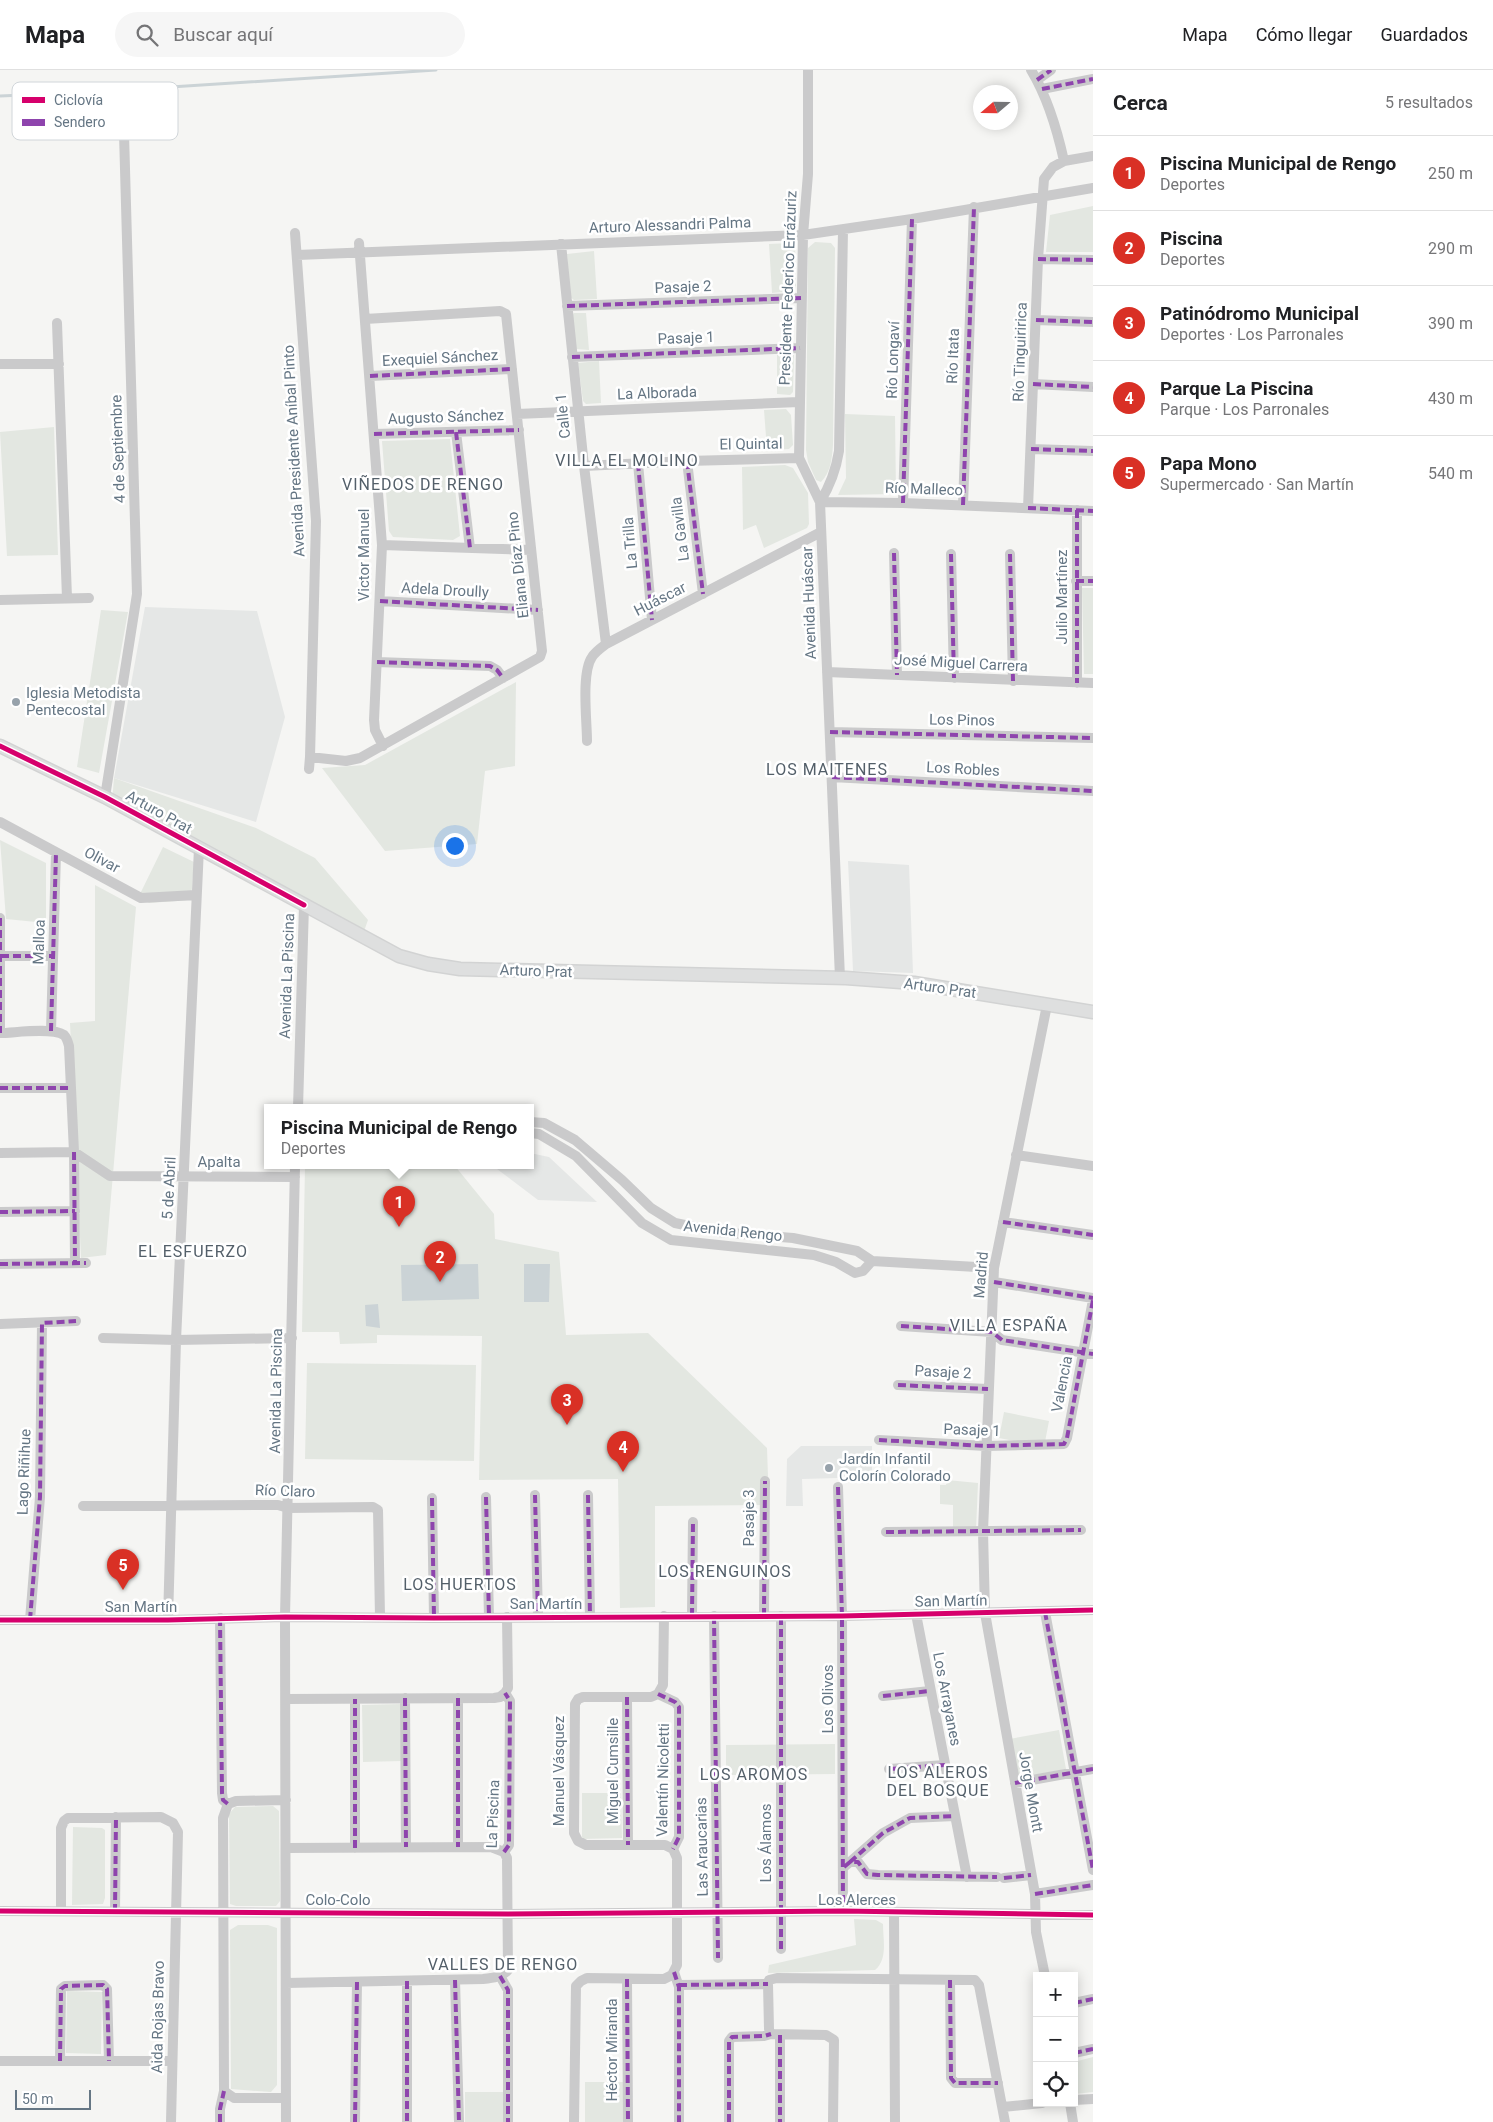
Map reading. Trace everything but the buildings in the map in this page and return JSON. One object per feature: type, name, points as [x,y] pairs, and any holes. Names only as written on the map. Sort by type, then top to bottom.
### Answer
[{"type":"main road","name":"Arturo Prat","points":[[0,746],[105,797],[399,956],[428,964],[460,969],[840,978],[914,983],[1093,1012]]},
{"type":"street","name":"Presidente Federico Errázuriz","points":[[808,70],[808,174],[803,235],[801,298],[799,458],[820,502]]},
{"type":"street","points":[[1031,70],[1040,85],[1057,130],[1064,161]]},
{"type":"street","points":[[1040,85],[1051,70]]},
{"type":"street","points":[[1040,85],[1093,79]]},
{"type":"street","name":"4 de Septiembre","points":[[105,797],[137,594],[124,140]]},
{"type":"street","points":[[1042,196],[1044,179],[1047,172],[1064,161],[1093,156]]},
{"type":"street","name":"Arturo Alessandri Palma","points":[[297,255],[360,248],[561,244],[803,235],[912,219],[1093,188]]},
{"type":"street","name":"Río Tinguiririca","points":[[1028,508],[1042,196]]},
{"type":"street","name":"Río Itata","points":[[963,505],[974,207]]},
{"type":"street","name":"Río Longaví","points":[[903,503],[912,219]]},
{"type":"street","points":[[820,502],[828,490],[834,474],[839,451],[843,230]]},
{"type":"street","name":"Avenida Presidente Aníbal Pinto","points":[[295,233],[316,521],[310,756]]},
{"type":"street","name":"Calle 1","points":[[561,244],[584,466],[606,644]]},
{"type":"street","name":"Victor Manuel","points":[[360,248],[382,545],[374,720],[375,730],[383,746]]},
{"type":"street","points":[[1038,259],[1093,260]]},
{"type":"street","name":"Pasaje 2","points":[[567,306],[801,298]]},
{"type":"street","name":"Eliana Díaz Pino","points":[[310,756],[346,760],[360,758],[540,657],[542,651],[506,314],[500,311],[365,319]]},
{"type":"street","points":[[1036,320],[1093,322]]},
{"type":"street","points":[[57,324],[67,598]]},
{"type":"street","name":"Pasaje 1","points":[[572,357],[800,348]]},
{"type":"street","points":[[0,364],[59,364]]},
{"type":"street","name":"Exequiel Sánchez","points":[[370,376],[512,369]]},
{"type":"street","points":[[1033,384],[1093,387]]},
{"type":"street","name":"La Alborada","points":[[517,414],[799,402]]},
{"type":"street","name":"Augusto Sánchez","points":[[374,434],[519,430]]},
{"type":"street","points":[[456,432],[470,548]]},
{"type":"street","points":[[1031,449],[1093,451]]},
{"type":"street","name":"El Quintal","points":[[584,466],[638,462],[799,458]]},
{"type":"street","name":"La Gavilla","points":[[687,461],[703,594]]},
{"type":"street","name":"La Trilla","points":[[638,462],[652,620]]},
{"type":"street","name":"Río Malleco","points":[[820,502],[903,503],[1093,511]]},
{"type":"street","name":"Avenida Huáscar","points":[[820,502],[840,978]]},
{"type":"street","name":"Julio Martínez","points":[[1077,510],[1078,684]]},
{"type":"street","name":"Huáscar","points":[[587,741],[585,693],[588,664],[592,656],[606,644],[821,532]]},
{"type":"street","points":[[382,545],[531,550]]},
{"type":"street","points":[[894,553],[898,675]]},
{"type":"street","points":[[951,554],[954,678]]},
{"type":"street","points":[[1010,554],[1013,680]]},
{"type":"street","points":[[1076,581],[1093,581]]},
{"type":"street","points":[[0,600],[89,598]]},
{"type":"street","name":"Adela Droully","points":[[380,601],[538,610]]},
{"type":"street","points":[[377,662],[490,666],[497,670],[503,678]]},
{"type":"street","name":"José Miguel Carrera","points":[[827,672],[1078,684],[1093,683]]},
{"type":"street","name":"Los Pinos","points":[[830,732],[1093,738]]},
{"type":"street","points":[[308,769],[310,756]]},
{"type":"street","name":"Los Robles","points":[[832,777],[1093,791]]},
{"type":"street","name":"Olivar","points":[[0,822],[141,898],[196,896]]},
{"type":"street","name":"5 de Abril","points":[[168,1620],[176,1340],[198,848]]},
{"type":"street","name":"Malloa","points":[[51,1031],[56,853]]},
{"type":"street","name":"Avenida La Piscina","points":[[298,1104],[304,904]]},
{"type":"street","points":[[0,918],[0,1034],[51,1031],[63,1034],[69,1046],[74,1152],[74,1211],[80,1263],[0,1264]]},
{"type":"street","points":[[1,956],[53,956]]},
{"type":"street","name":"Madrid","points":[[985,1613],[982,1532],[994,1268],[1047,1005]]},
{"type":"street","points":[[0,1088],[71,1088]]},
{"type":"street","name":"Avenida Rengo","points":[[534,1122],[544,1123],[575,1140],[652,1208],[675,1223],[720,1232],[793,1238],[857,1251],[872,1261],[994,1268]]},
{"type":"street","name":"Avenida Rengo","points":[[534,1133],[539,1134],[576,1156],[642,1223],[671,1240],[814,1255],[836,1262],[855,1273],[863,1270],[872,1261]]},
{"type":"street","points":[[0,1153],[74,1152]]},
{"type":"street","name":"Apalta","points":[[74,1152],[110,1176],[295,1177]]},
{"type":"street","points":[[1016,1155],[1093,1166]]},
{"type":"street","name":"Avenida La Piscina","points":[[285,1617],[295,1169]]},
{"type":"street","points":[[0,1212],[74,1211]]},
{"type":"street","points":[[1003,1222],[1093,1235]]},
{"type":"street","points":[[994,1282],[1093,1299]]},
{"type":"street","name":"Valencia","points":[[1064,1444],[1088,1354],[1093,1299]]},
{"type":"street","points":[[0,1324],[42,1324],[76,1321]]},
{"type":"street","name":"Lago Riñihue","points":[[30,1620],[40,1497],[42,1324]]},
{"type":"street","points":[[900,1326],[992,1332],[1002,1340],[1088,1354]]},
{"type":"street","points":[[103,1338],[176,1340],[292,1338]]},
{"type":"street","name":"Pasaje 2","points":[[898,1385],[988,1389]]},
{"type":"street","name":"Pasaje 1","points":[[879,1440],[986,1446],[1064,1444]]},
{"type":"street","name":"Pasaje 3","points":[[764,1616],[765,1481]]},
{"type":"street","name":"Los Olivos","points":[[838,1487],[847,1864],[843,1912]]},
{"type":"street","points":[[535,1495],[538,1616]]},
{"type":"street","points":[[588,1495],[590,1617]]},
{"type":"street","points":[[486,1497],[489,1617]]},
{"type":"street","points":[[432,1498],[434,1618]]},
{"type":"street","name":"Río Claro","points":[[83,1506],[278,1505],[288,1508],[373,1507],[378,1510],[380,1617]]},
{"type":"street","points":[[692,1616],[693,1522]]},
{"type":"street","points":[[886,1532],[1081,1530]]},
{"type":"street","name":"San Martín","points":[[0,1620],[168,1620],[285,1617],[842,1616],[1093,1610]]},
{"type":"street","points":[[1045,1612],[1093,1870]]},
{"type":"street","name":"Jorge Montt","points":[[985,1613],[1035,1894],[1036,1932],[1044,1972]]},
{"type":"street","name":"Los Arrayanes","points":[[916,1614],[967,1877]]},
{"type":"street","points":[[658,1694],[663,1685],[664,1616]]},
{"type":"street","name":"Las Araucarias","points":[[714,1616],[718,1958]]},
{"type":"street","name":"Los Álamos","points":[[781,1616],[781,1950]]},
{"type":"street","points":[[285,1617],[286,2122]]},
{"type":"street","name":"La Piscina","points":[[500,1976],[508,1970],[507,1858],[504,1852],[509,1845],[510,1702],[505,1693],[508,1688],[507,1617]]},
{"type":"street","points":[[220,1618],[222,1793],[223,1800],[228,1804]]},
{"type":"street","points":[[883,1696],[930,1691]]},
{"type":"street","points":[[286,1699],[500,1697],[505,1693]]},
{"type":"street","name":"Manuel Vásquez","points":[[658,1694],[651,1697],[586,1696],[576,1702],[574,1707],[574,1834],[578,1841],[586,1845],[665,1845],[673,1849]]},
{"type":"street","name":"Valentín Nicoletti","points":[[658,1694],[675,1702],[679,1707],[679,1837],[673,1849]]},
{"type":"street","name":"Miguel Cumsille","points":[[628,1697],[628,1845]]},
{"type":"street","points":[[405,1698],[406,1847]]},
{"type":"street","points":[[458,1698],[458,1847]]},
{"type":"street","points":[[355,1699],[355,1848]]},
{"type":"street","points":[[889,1769],[945,1765]]},
{"type":"street","points":[[1015,1783],[1093,1769]]},
{"type":"street","points":[[220,2122],[220,2109],[224,2091],[223,1818],[228,1804],[236,1801],[286,1800]]},
{"type":"street","points":[[847,1864],[883,1834],[910,1818],[955,1816]]},
{"type":"street","name":"Aida Rojas Bravo","points":[[116,1818],[161,1817],[167,1819],[176,1828],[171,2122]]},
{"type":"street","points":[[60,1911],[61,1828],[64,1821],[68,1818],[116,1818],[115,1912]]},
{"type":"street","points":[[286,1848],[491,1847],[504,1852]]},
{"type":"street","points":[[574,2122],[576,1986],[580,1981],[587,1978],[664,1979],[674,1972],[677,1965],[677,1858],[673,1849]]},
{"type":"street","name":"Los Alerces","points":[[847,1864],[858,1862],[867,1874],[893,1876],[1000,1878],[1031,1876]]},
{"type":"street","points":[[1035,1894],[1093,1885]]},
{"type":"street","name":"Colo-Colo","points":[[0,1911],[508,1914],[676,1912]]},
{"type":"street","name":"Los Alerces","points":[[676,1912],[1093,1914]]},
{"type":"street","points":[[894,1912],[895,2122]]},
{"type":"street","points":[[674,1972],[679,1985],[679,2122]]},
{"type":"street","points":[[286,1983],[455,1980],[500,1976],[508,1990],[508,2122]]},
{"type":"street","points":[[780,2122],[776,2035],[769,2029],[768,1984],[770,1980],[777,1978],[975,1980],[979,1985],[1005,2122]]},
{"type":"street","name":"Héctor Miranda","points":[[627,1979],[628,2122]]},
{"type":"street","points":[[455,1980],[459,2122]]},
{"type":"street","points":[[950,1980],[951,2078],[955,2083],[998,2082]]},
{"type":"street","points":[[407,1981],[407,2122]]},
{"type":"street","points":[[355,2122],[356,1982]]},
{"type":"street","points":[[679,1985],[768,1984]]},
{"type":"street","points":[[60,2061],[61,1989],[65,1986],[102,1985],[108,1989],[109,2061]]},
{"type":"street","points":[[1078,2002],[1093,1999]]},
{"type":"street","points":[[729,2122],[729,2040],[732,2037],[776,2035],[826,2035],[834,2040],[833,2122]]},
{"type":"street","points":[[1078,2052],[1093,2049]]},
{"type":"street","points":[[0,2061],[172,2061]]},
{"type":"street","points":[[224,2091],[234,2098],[286,2098]]},
{"type":"street","points":[[1078,2100],[1093,2098]]},
{"type":"street","points":[[1002,2107],[1033,2104]]},
{"type":"street","points":[[1071,2107],[1074,2122]]},
{"type":"shaded area","points":[[1093,206],[1093,252],[1046,252],[1050,215]]},
{"type":"shaded area","points":[[815,242],[831,243],[835,248],[833,445],[829,469],[821,482],[816,480],[808,462],[806,450],[808,248]]},
{"type":"shaded area","points":[[791,243],[795,246],[796,287],[793,291],[772,293],[769,244]]},
{"type":"shaded area","points":[[594,251],[597,299],[574,300],[570,297],[567,254]]},
{"type":"shaded area","points":[[574,313],[586,313],[589,350],[576,349],[572,315]]},
{"type":"shaded area","points":[[777,355],[794,355],[793,392],[790,395],[777,394]]},
{"type":"shaded area","points":[[599,361],[601,403],[586,404],[583,401],[578,363]]},
{"type":"shaded area","points":[[786,409],[791,415],[793,445],[789,449],[767,450],[764,410]]},
{"type":"shaded area","points":[[845,414],[895,416],[896,494],[838,495],[846,478]]},
{"type":"shaded area","points":[[54,427],[58,555],[7,556],[0,432]]},
{"type":"shaded area","points":[[450,439],[460,536],[453,540],[393,537],[389,531],[382,441]]},
{"type":"shaded area","points":[[785,465],[793,468],[808,493],[809,524],[807,528],[764,548],[756,525],[743,530],[742,467]]},
{"type":"shaded area","points":[[1082,588],[1093,588],[1093,674],[1084,674]]},
{"type":"shaded area","points":[[145,607],[257,611],[285,717],[256,822],[114,778]]},
{"type":"shaded area","points":[[101,610],[128,612],[99,773],[77,767]]},
{"type":"shaded area","points":[[516,682],[515,766],[485,771],[477,844],[385,851],[322,768],[365,765]]},
{"type":"shaded area","points":[[114,778],[256,828],[315,858],[368,920],[363,934],[112,803]]},
{"type":"shaded area","points":[[0,840],[46,863],[46,923],[6,919]]},
{"type":"shaded area","points":[[163,847],[194,862],[191,900],[149,903],[139,896]]},
{"type":"shaded area","points":[[848,861],[909,865],[913,973],[853,971]]},
{"type":"shaded area","points":[[95,885],[136,907],[106,1255],[81,1258],[70,1023],[95,1021]]},
{"type":"shaded area","points":[[534,1154],[549,1157],[597,1202],[538,1200],[497,1169],[534,1169]]},
{"type":"shaded area","points":[[305,1169],[457,1169],[494,1214],[495,1239],[559,1252],[566,1335],[648,1333],[767,1448],[769,1505],[655,1506],[655,1607],[620,1608],[618,1479],[479,1480],[482,1336],[377,1335],[377,1343],[340,1344],[339,1332],[302,1332]]},
{"type":"shaded area","points":[[478,1264],[479,1299],[402,1301],[401,1265]]},
{"type":"shaded area","points":[[524,1264],[550,1264],[549,1302],[524,1302]]},
{"type":"shaded area","points":[[378,1304],[380,1328],[366,1326],[365,1305]]},
{"type":"shaded area","points":[[307,1363],[476,1365],[474,1461],[305,1459]]},
{"type":"shaded area","points":[[1004,1412],[1049,1421],[1044,1447],[999,1438]]},
{"type":"shaded area","name":"Jardín Infantil Colorín Colorado","points":[[801,1446],[872,1446],[872,1477],[802,1479],[803,1506],[786,1506],[787,1459]]},
{"type":"shaded area","points":[[947,1480],[978,1483],[976,1530],[953,1531],[953,1505],[940,1504],[940,1485],[946,1485]]},
{"type":"shaded area","points":[[401,1704],[402,1761],[363,1762],[362,1705]]},
{"type":"shaded area","points":[[1059,1730],[1066,1769],[1016,1778],[1009,1739]]},
{"type":"shaded area","points":[[835,1744],[835,1774],[726,1775],[726,1745]]},
{"type":"shaded area","points":[[582,1793],[621,1793],[622,1838],[582,1839]]},
{"type":"shaded area","points":[[273,1806],[279,1811],[280,1901],[276,1906],[236,1906],[230,1904],[229,1814],[235,1807]]},
{"type":"shaded area","points":[[73,1827],[102,1828],[105,1830],[105,1898],[103,1904],[72,1905]]},
{"type":"shaded area","points":[[854,1919],[876,1920],[883,1924],[883,1955],[879,1966],[875,1970],[768,1973],[769,1965],[856,1945]]},
{"type":"shaded area","points":[[238,1925],[268,1925],[277,1928],[277,2085],[271,2092],[231,2089],[230,1930]]},
{"type":"shaded area","points":[[67,1991],[102,1992],[101,2054],[66,2053]]},
{"type":"shaded area","points":[[1093,2057],[1093,2092],[1078,2094],[1078,2061]]},
{"type":"shaded area","points":[[585,2082],[624,2082],[624,2122],[585,2122]]},
{"type":"shaded area","points":[[465,2092],[504,2092],[505,2122],[465,2122]]},
{"type":"waterway","points":[[178,87],[436,70]]},
{"type":"waterway","points":[[0,96],[12,95]]},
{"type":"marked path","points":[[1037,80],[1051,70]]},
{"type":"marked path","points":[[1042,89],[1093,79]]},
{"type":"marked path","points":[[963,505],[974,207]]},
{"type":"marked path","points":[[903,503],[912,219]]},
{"type":"marked path","points":[[1038,259],[1093,260]]},
{"type":"marked path","points":[[567,306],[801,298]]},
{"type":"marked path","points":[[1036,320],[1093,322]]},
{"type":"marked path","points":[[572,357],[800,348]]},
{"type":"marked path","points":[[370,376],[512,369]]},
{"type":"marked path","points":[[1033,384],[1093,387]]},
{"type":"marked path","points":[[374,434],[519,430]]},
{"type":"marked path","points":[[456,432],[470,548]]},
{"type":"marked path","points":[[1031,449],[1093,451]]},
{"type":"marked path","points":[[687,461],[703,594]]},
{"type":"marked path","points":[[638,463],[652,620]]},
{"type":"marked path","points":[[1028,508],[1093,511]]},
{"type":"marked path","points":[[1077,510],[1077,683]]},
{"type":"marked path","points":[[894,553],[897,675]]},
{"type":"marked path","points":[[951,554],[954,678]]},
{"type":"marked path","points":[[1010,554],[1013,681]]},
{"type":"marked path","points":[[1076,581],[1093,581]]},
{"type":"marked path","points":[[380,601],[538,610]]},
{"type":"marked path","points":[[377,662],[490,666],[497,670],[503,678]]},
{"type":"marked path","points":[[830,732],[1093,738]]},
{"type":"marked path","points":[[832,777],[1093,791]]},
{"type":"marked path","points":[[51,1031],[56,853]]},
{"type":"marked path","points":[[0,918],[0,1033]]},
{"type":"marked path","points":[[1,956],[53,956]]},
{"type":"marked path","points":[[0,1088],[71,1088]]},
{"type":"marked path","points":[[74,1152],[75,1263]]},
{"type":"marked path","points":[[0,1212],[75,1211]]},
{"type":"marked path","points":[[1003,1222],[1093,1235]]},
{"type":"marked path","points":[[0,1264],[86,1263]]},
{"type":"marked path","points":[[994,1282],[1093,1298]]},
{"type":"marked path","points":[[879,1440],[986,1446],[1064,1444],[1067,1438],[1093,1300]]},
{"type":"marked path","points":[[30,1620],[40,1497],[42,1323],[76,1321]]},
{"type":"marked path","points":[[901,1326],[992,1332],[1002,1340],[1093,1354]]},
{"type":"marked path","points":[[898,1385],[988,1389]]},
{"type":"marked path","points":[[764,1616],[765,1481]]},
{"type":"marked path","points":[[838,1487],[842,1616],[843,1911]]},
{"type":"marked path","points":[[535,1495],[538,1617]]},
{"type":"marked path","points":[[588,1495],[590,1617]]},
{"type":"marked path","points":[[486,1497],[489,1617]]},
{"type":"marked path","points":[[432,1498],[434,1618]]},
{"type":"marked path","points":[[692,1616],[693,1522]]},
{"type":"marked path","points":[[886,1532],[1081,1530]]},
{"type":"marked path","points":[[1045,1612],[1093,1870]]},
{"type":"marked path","points":[[714,1616],[718,1958]]},
{"type":"marked path","points":[[781,1616],[781,1949]]},
{"type":"marked path","points":[[220,1618],[222,1793],[223,1800],[228,1804]]},
{"type":"marked path","points":[[883,1696],[930,1691]]},
{"type":"marked path","points":[[504,1852],[509,1845],[510,1701],[505,1693]]},
{"type":"marked path","points":[[658,1694],[675,1702],[679,1707],[679,1837],[673,1849]]},
{"type":"marked path","points":[[627,1697],[628,1845]]},
{"type":"marked path","points":[[405,1698],[406,1847]]},
{"type":"marked path","points":[[458,1698],[458,1847]]},
{"type":"marked path","points":[[355,1699],[355,1848]]},
{"type":"marked path","points":[[889,1769],[945,1765]]},
{"type":"marked path","points":[[1015,1783],[1093,1769]]},
{"type":"marked path","points":[[850,1862],[883,1833],[910,1818],[955,1816]]},
{"type":"marked path","points":[[115,1912],[116,1817]]},
{"type":"marked path","points":[[844,1867],[850,1862],[858,1862],[867,1874],[997,1877]]},
{"type":"marked path","points":[[1004,1878],[1031,1875]]},
{"type":"marked path","points":[[1035,1894],[1093,1885]]},
{"type":"marked path","points":[[674,1972],[679,1987],[679,2122]]},
{"type":"marked path","points":[[500,1976],[508,1990],[508,2122]]},
{"type":"marked path","points":[[627,1979],[628,2122]]},
{"type":"marked path","points":[[455,1980],[459,2122]]},
{"type":"marked path","points":[[950,1980],[951,2078],[955,2083],[998,2083]]},
{"type":"marked path","points":[[407,1981],[407,2122]]},
{"type":"marked path","points":[[355,2122],[357,1982]]},
{"type":"marked path","points":[[679,1985],[768,1984]]},
{"type":"marked path","points":[[60,2061],[61,1989],[65,1986],[103,1985],[107,1989],[109,2061]]},
{"type":"marked path","points":[[1078,2002],[1093,1999]]},
{"type":"marked path","points":[[729,2122],[729,2041],[732,2037],[771,2034]]},
{"type":"marked path","points":[[780,2035],[780,2122]]},
{"type":"marked path","points":[[1078,2052],[1093,2049]]},
{"type":"marked path","points":[[220,2122],[220,2109],[224,2091]]},
{"type":"cycle path","points":[[0,746],[105,797],[304,905]]},
{"type":"cycle path","points":[[0,1620],[168,1620],[285,1617],[842,1616],[1093,1610]]},
{"type":"cycle path","points":[[0,1911],[508,1914],[843,1911],[1093,1915]]},
{"type":"place","name":"Iglesia Metodista Pentecostal","points":[[16,702]]},
{"type":"place","name":"Piscina Municipal de Rengo","points":[[399,1227]]},
{"type":"place","name":"Piscina","points":[[440,1282]]},
{"type":"place","name":"Patinódromo Municipal","points":[[567,1425]]},
{"type":"place","name":"Jardín Infantil Colorín Colorado","points":[[829,1468]]},
{"type":"place","name":"Parque La Piscina","points":[[623,1472]]},
{"type":"place","name":"Papa Mono","points":[[123,1590]]},
{"type":"district","name":"VILLA EL MOLINO","points":[[627,460]]},
{"type":"district","name":"VIÑEDOS DE RENGO","points":[[423,484]]},
{"type":"district","name":"LOS MAITENES","points":[[827,769]]},
{"type":"district","name":"EL ESFUERZO","points":[[193,1251]]},
{"type":"district","name":"VILLA ESPAÑA","points":[[1009,1325]]},
{"type":"district","name":"LOS RENGUINOS","points":[[725,1571]]},
{"type":"district","name":"LOS HUERTOS","points":[[460,1584]]},
{"type":"district","name":"LOS AROMOS","points":[[754,1774]]},
{"type":"district","name":"LOS ALEROS DEL BOSQUE","points":[[938,1781]]},
{"type":"district","name":"VALLES DE RENGO","points":[[503,1964]]}]
